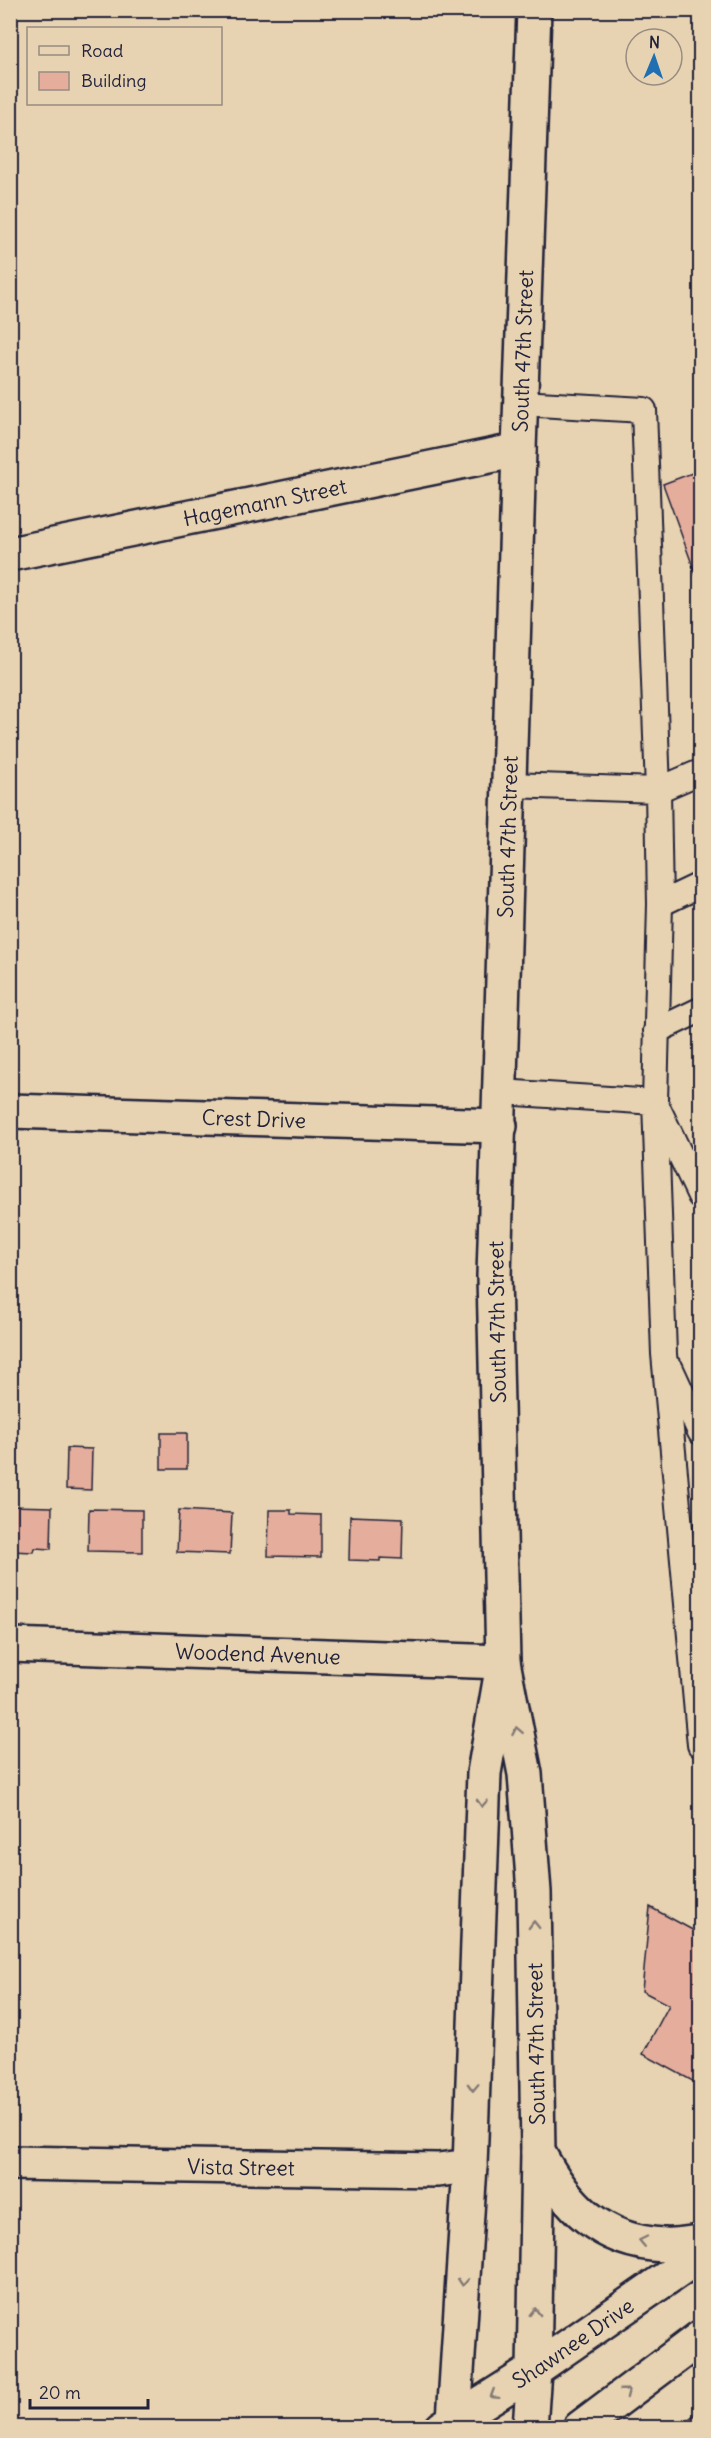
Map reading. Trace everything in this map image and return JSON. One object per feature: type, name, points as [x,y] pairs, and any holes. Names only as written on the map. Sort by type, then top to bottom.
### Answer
[{"type":"street","name":"South 47th Street","points":[[530,2427],[534,2370],[538,2152],[533,1880],[525,1774],[503,1662],[494,1276],[534,10]]},
{"type":"street","name":"Hagemann Street","points":[[10,554],[519,450]]},
{"type":"street","name":"Crest Drive","points":[[10,1111],[500,1126]]},
{"type":"street","name":"Woodend Avenue","points":[[10,1645],[503,1662]]},
{"type":"street","name":"South 47th Street","points":[[450,2425],[471,2166],[478,1891],[484,1773],[503,1662]]},
{"type":"street","points":[[538,2152],[554,2182],[572,2205],[589,2220],[610,2232],[640,2242],[665,2245],[700,2242]]},
{"type":"street","name":"Vista Street","points":[[10,2163],[438,2170],[471,2166]]},
{"type":"street","name":"Shawnee Drive","points":[[450,2425],[700,2255]]},
{"type":"street","points":[[580,2427],[700,2338]]},
{"type":"lane","points":[[520,403],[644,410],[658,790],[660,904],[655,1101],[664,1354],[700,1744]]},
{"type":"lane","points":[[509,785],[658,790],[700,772]]},
{"type":"lane","points":[[660,904],[700,885]]},
{"type":"lane","points":[[656,1031],[700,1010]]},
{"type":"lane","points":[[500,1092],[655,1101]]},
{"type":"lane","points":[[655,1101],[700,1196]]},
{"type":"lane","points":[[664,1354],[700,1432]]},
{"type":"building","points":[[700,470],[700,586],[663,484]]},
{"type":"building","points":[[161,1433],[187,1433],[187,1469],[161,1469]]},
{"type":"building","points":[[67,1448],[92,1449],[91,1490],[66,1489]]},
{"type":"building","points":[[10,1506],[52,1507],[51,1549],[35,1548],[34,1552],[10,1551]]},
{"type":"building","points":[[89,1509],[142,1510],[142,1552],[88,1551]]},
{"type":"building","points":[[179,1510],[232,1513],[230,1554],[177,1552]]},
{"type":"building","points":[[269,1510],[291,1510],[291,1514],[321,1515],[321,1557],[268,1556]]},
{"type":"building","points":[[350,1516],[403,1518],[402,1559],[349,1560]]},
{"type":"building","points":[[650,1907],[700,1934],[700,2085],[643,2054],[669,2005],[642,1991]]}]
